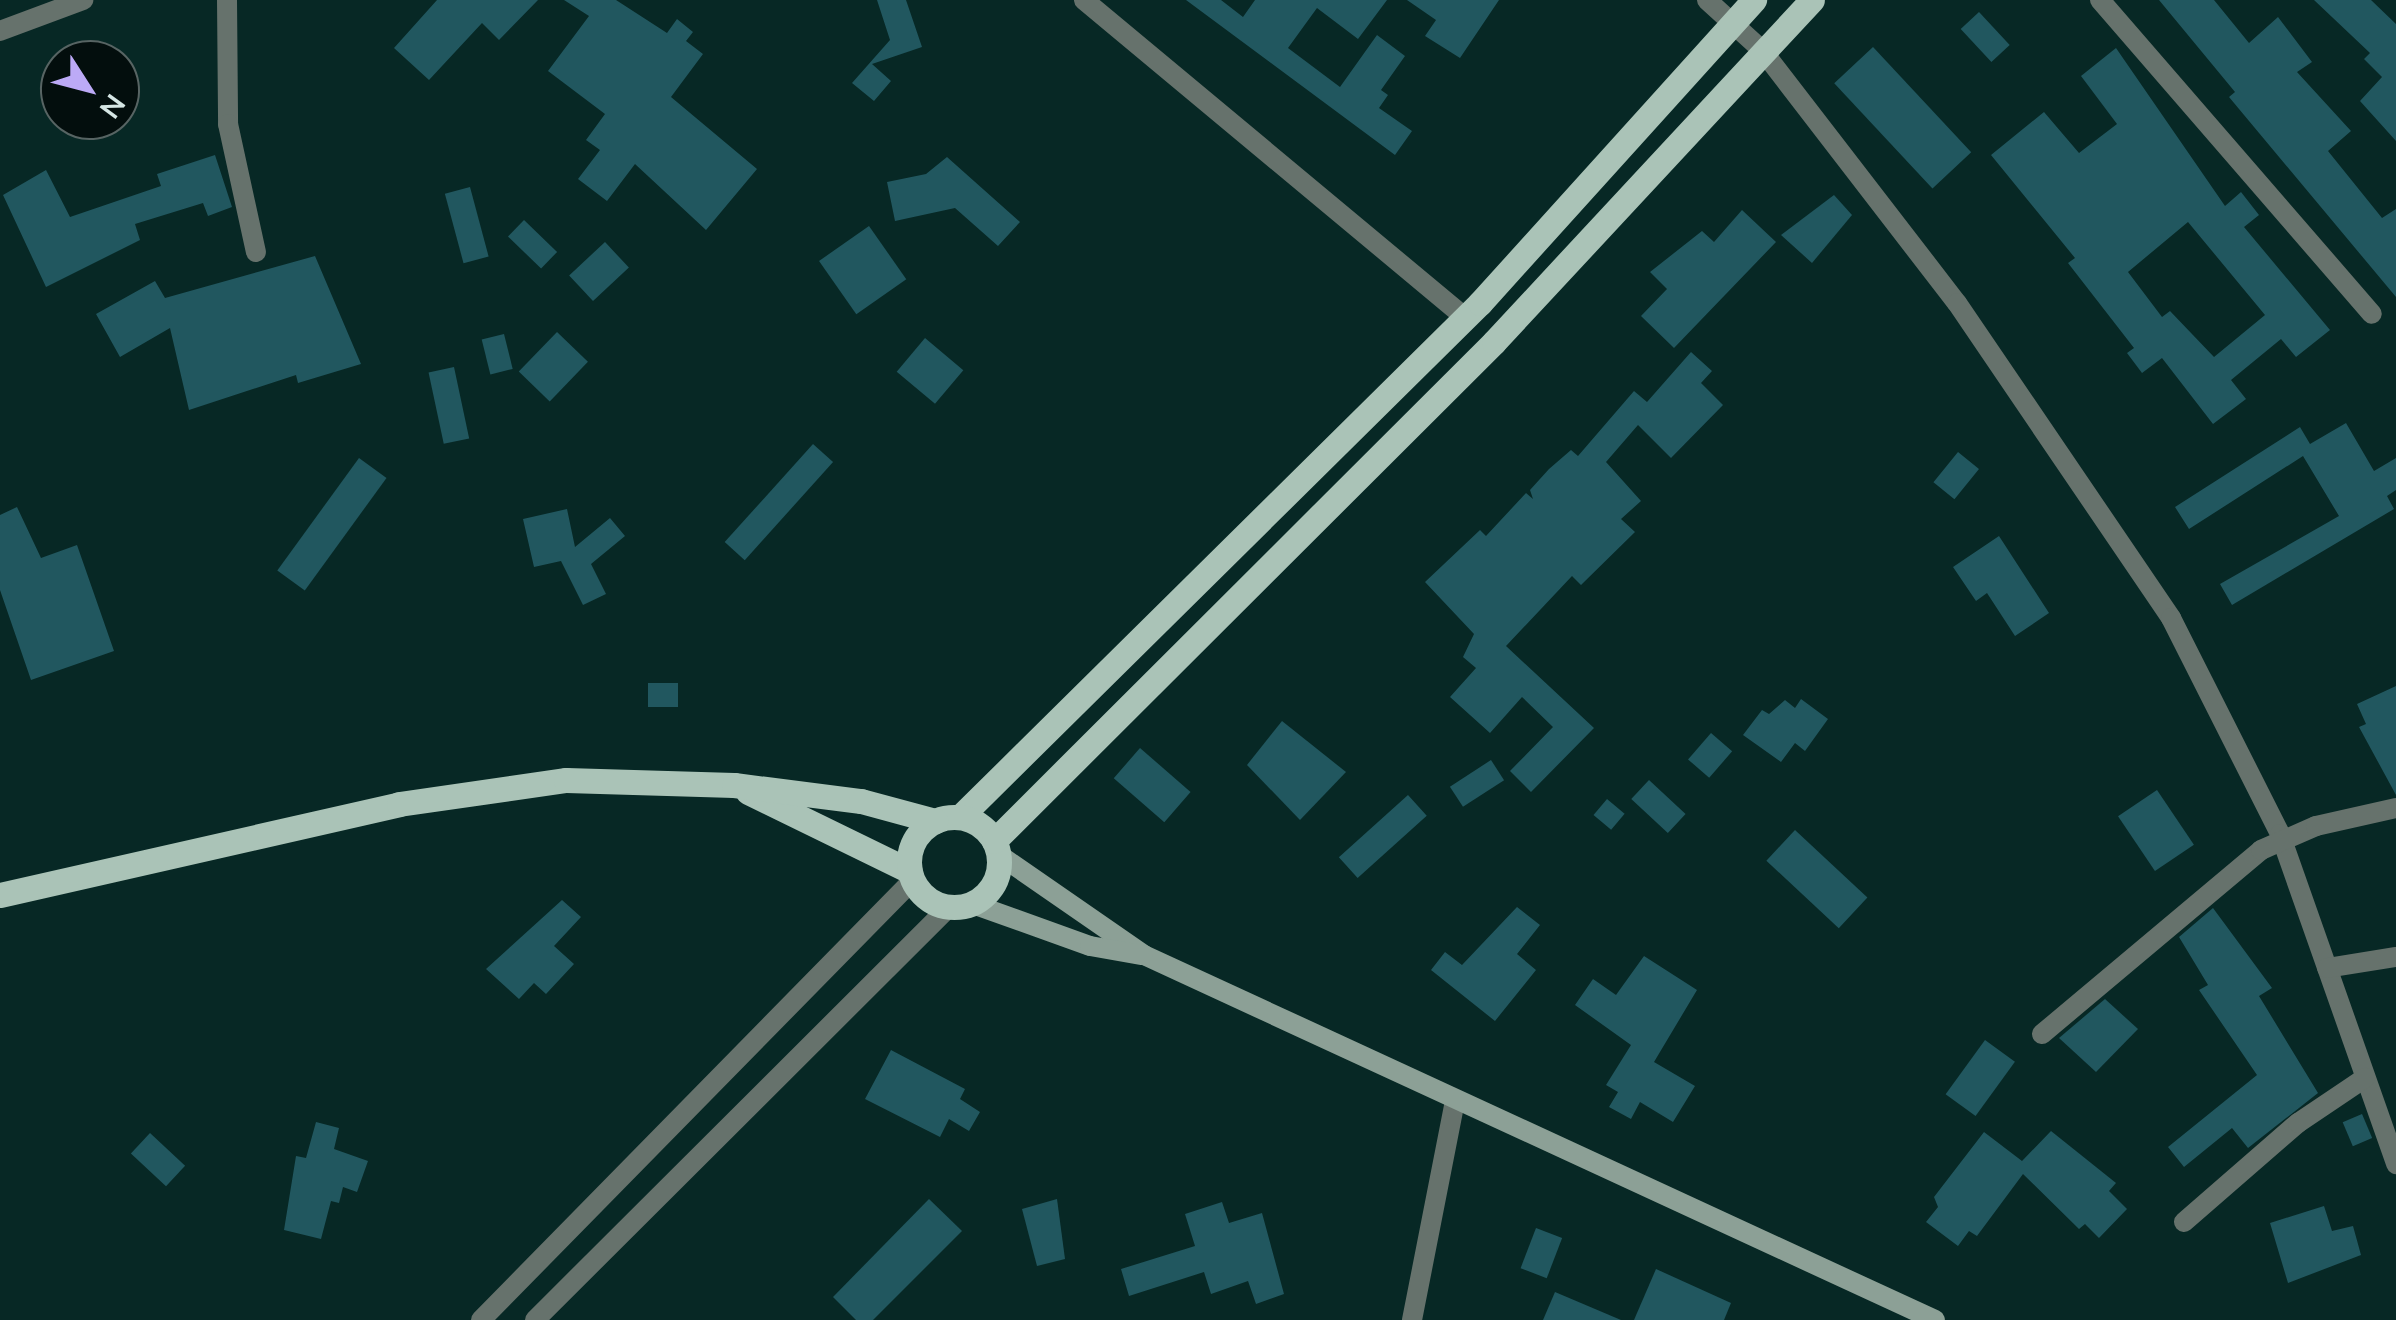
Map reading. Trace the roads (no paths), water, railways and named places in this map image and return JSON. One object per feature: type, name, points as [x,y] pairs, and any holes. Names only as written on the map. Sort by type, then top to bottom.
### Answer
[{"type":"main road","points":[[1144,955],[1090,946],[924,896],[912,875],[914,842],[947,819],[1465,317],[1754,0]]},
{"type":"main road","points":[[960,905],[989,889],[996,847],[1494,342],[1812,0]]},
{"type":"main road","points":[[0,895],[458,793],[566,780],[734,785],[861,801],[947,819],[996,847],[1144,955],[1935,1320]]},
{"type":"main road","points":[[734,785],[912,875]]},
{"type":"street","points":[[0,30],[84,0]]},
{"type":"street","points":[[227,0],[228,124],[256,252]]},
{"type":"street","points":[[1084,0],[1465,317]]},
{"type":"street","points":[[1707,0],[1762,50],[1958,303],[2114,526],[2171,618],[2282,842],[2396,1164]]},
{"type":"street","points":[[2100,0],[2372,314]]},
{"type":"street","points":[[2042,1034],[2254,855],[2282,842],[2396,808]]},
{"type":"street","points":[[481,1320],[912,875]]},
{"type":"street","points":[[534,1320],[960,905]]},
{"type":"street","points":[[2326,968],[2396,957]]},
{"type":"street","points":[[2184,1222],[2298,1123],[2365,1078]]},
{"type":"street","points":[[1412,1320],[1455,1101]]}]
